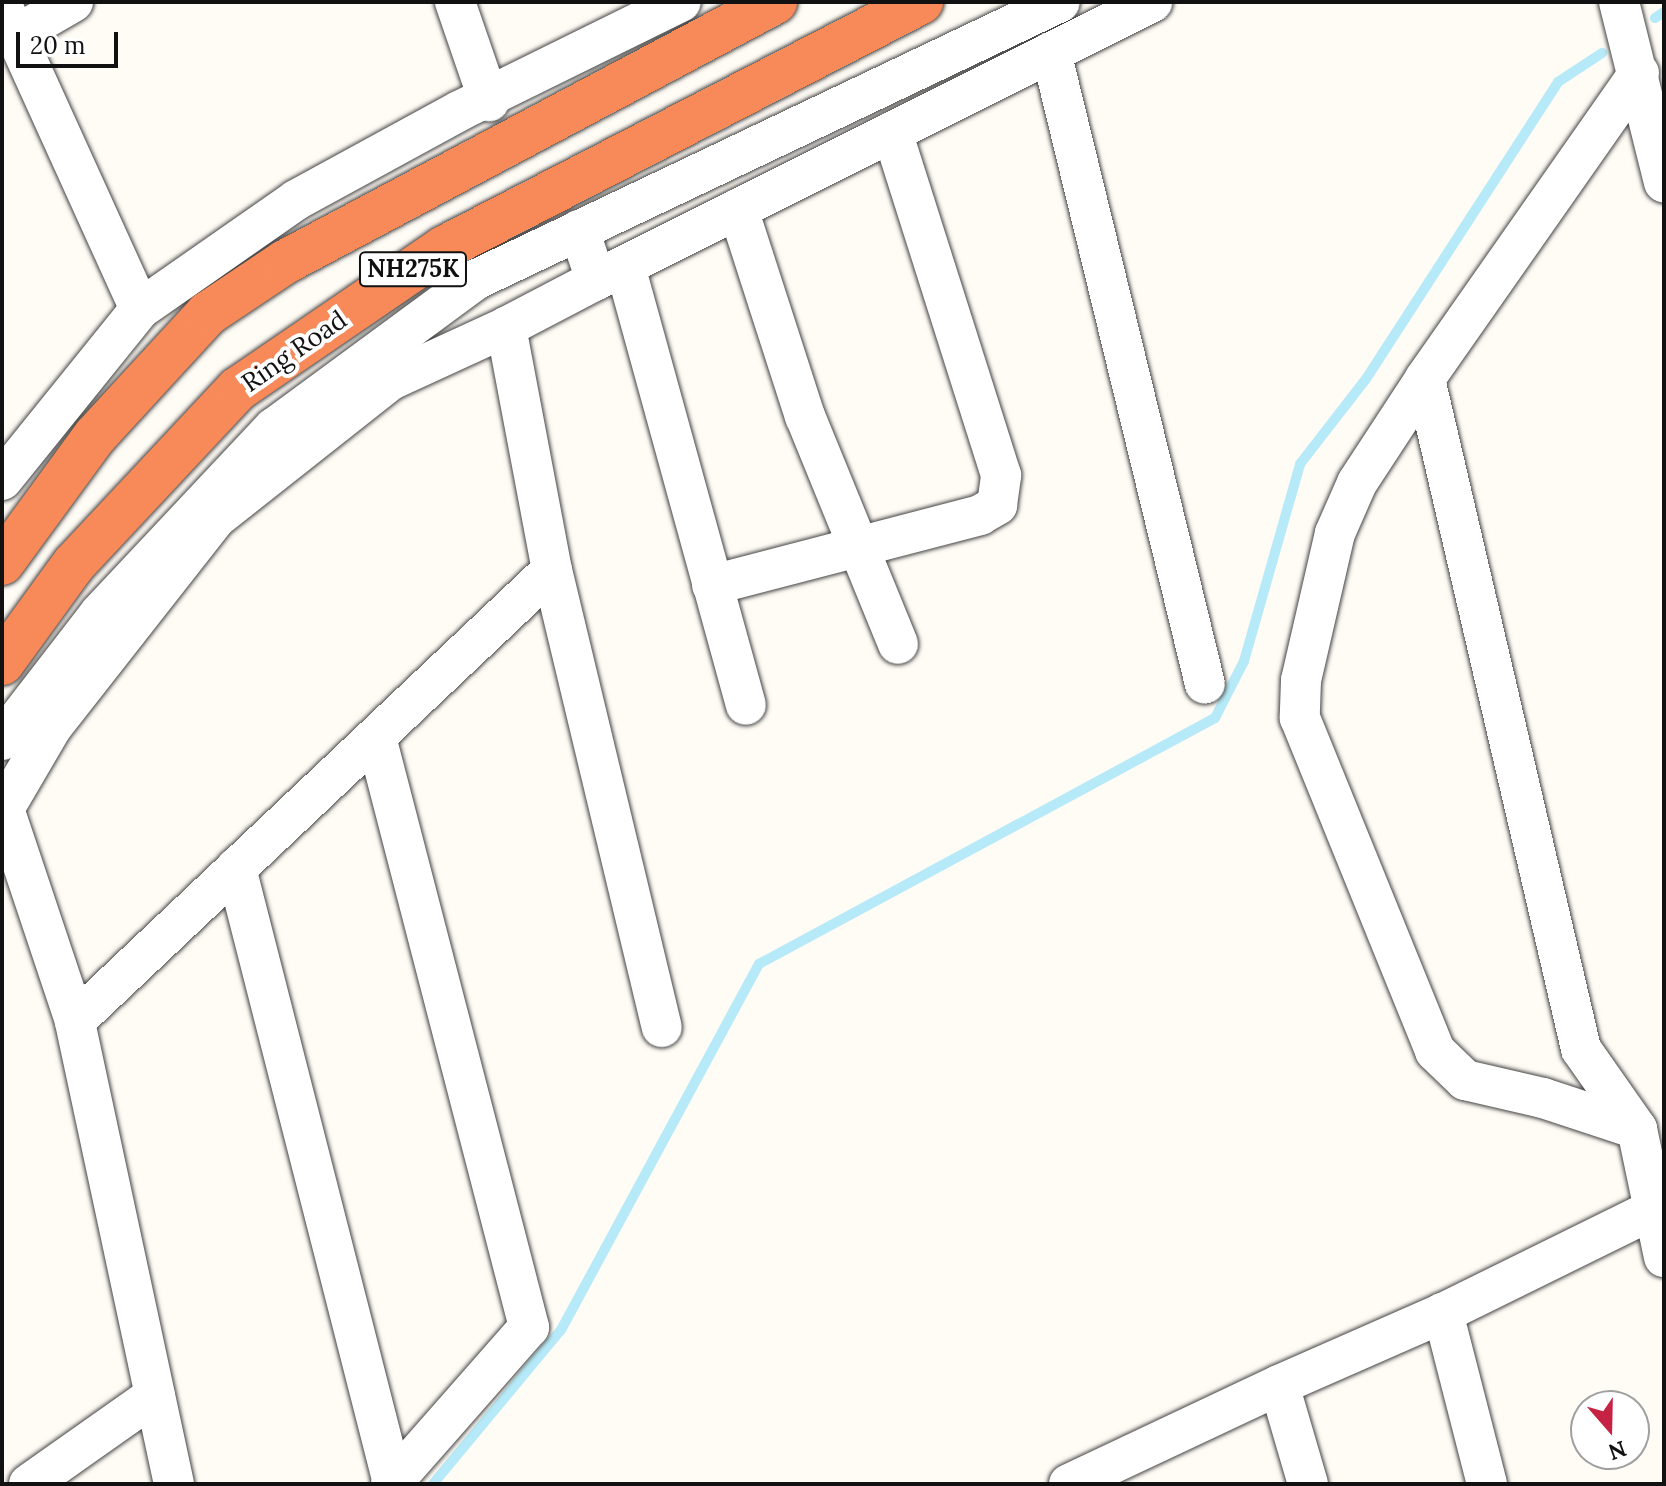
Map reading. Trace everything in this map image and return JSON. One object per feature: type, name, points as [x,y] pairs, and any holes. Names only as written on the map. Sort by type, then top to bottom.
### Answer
[{"type":"highway","name":"NH275K","points":[[2,563],[95,436],[207,314],[285,262],[775,2]]},
{"type":"highway","name":"Ring Road","points":[[2,663],[74,564],[238,389],[444,248],[921,2]]},
{"type":"street","points":[[73,2],[9,20],[140,309]]},
{"type":"street","points":[[455,2],[489,99]]},
{"type":"street","points":[[8,460],[140,309],[296,200],[681,2]]},
{"type":"street","points":[[2,740],[100,613],[274,428],[477,279],[1060,2]]},
{"type":"street","points":[[174,1484],[75,1021],[4,809],[52,727],[216,518],[391,380],[506,327],[1152,2]]},
{"type":"street","points":[[1619,2],[1663,175]]},
{"type":"street","points":[[1051,52],[1205,684]]},
{"type":"street","points":[[1637,1129],[1543,1098],[1465,1080],[1435,1051],[1300,718],[1301,680],[1335,533],[1357,483],[1425,379],[1639,73]]},
{"type":"street","points":[[712,585],[980,515],[997,505],[1002,490],[892,132]]},
{"type":"street","points":[[738,209],[800,403],[898,644]]},
{"type":"street","points":[[579,230],[610,273],[712,585],[746,705]]},
{"type":"street","points":[[506,327],[552,570],[662,1027]]},
{"type":"street","points":[[1425,379],[1581,1049],[1637,1129],[1664,1257]]},
{"type":"street","points":[[75,1021],[552,570]]},
{"type":"street","points":[[376,737],[529,1327],[392,1483]]},
{"type":"street","points":[[236,868],[392,1483]]},
{"type":"street","points":[[1069,1484],[1279,1385],[1443,1313],[1654,1209]]},
{"type":"street","points":[[1443,1313],[1487,1484]]},
{"type":"street","points":[[1279,1385],[1308,1484]]},
{"type":"street","points":[[29,1484],[155,1395]]},
{"type":"waterway","points":[[1655,18],[1664,12]]},
{"type":"waterway","points":[[433,1484],[561,1330],[759,964],[1215,718],[1244,661],[1300,464],[1366,379],[1558,82],[1602,53]]}]
